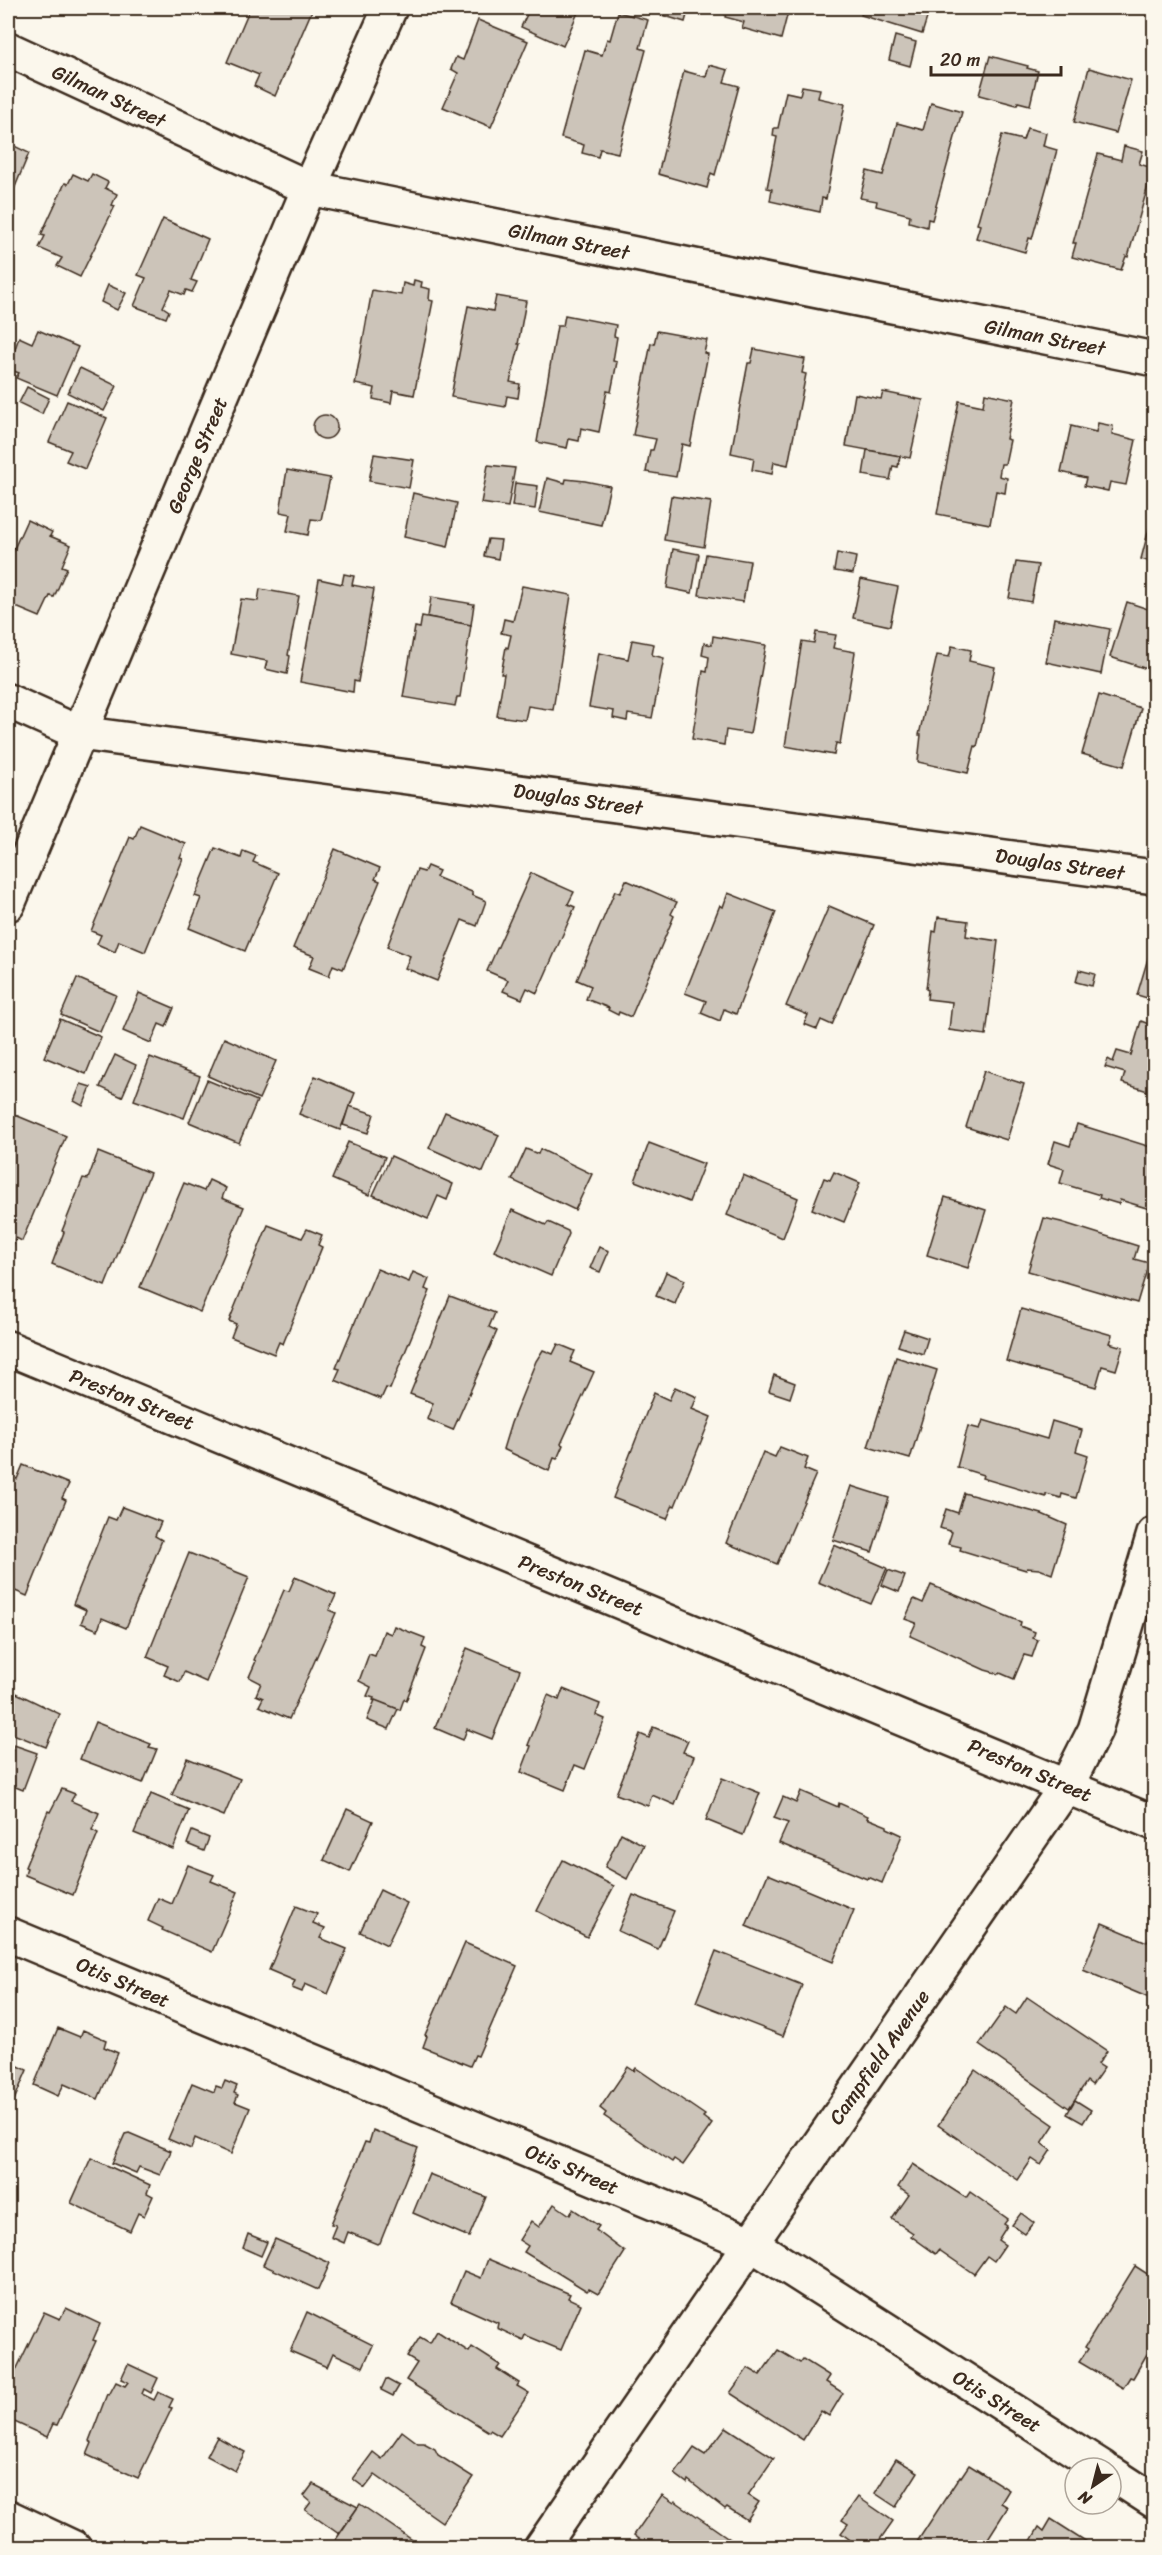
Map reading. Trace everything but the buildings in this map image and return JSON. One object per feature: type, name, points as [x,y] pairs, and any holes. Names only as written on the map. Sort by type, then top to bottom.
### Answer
[{"type":"street","name":"George Street","points":[[8,904],[309,188],[390,8]]},
{"type":"street","name":"Gilman Street","points":[[8,50],[309,188],[1155,359]]},
{"type":"street","name":"Douglas Street","points":[[8,701],[79,733],[1155,877]]},
{"type":"street","name":"Preston Street","points":[[8,1348],[1155,1823]]},
{"type":"street","name":"Campfield Avenue","points":[[541,2547],[1067,1785],[1095,1730],[1155,1534]]},
{"type":"street","name":"Otis Street","points":[[8,1934],[750,2243],[1084,2456]]},
{"type":"street","points":[[1123,2481],[1155,2501]]},
{"type":"street","points":[[8,2517],[74,2547]]}]
